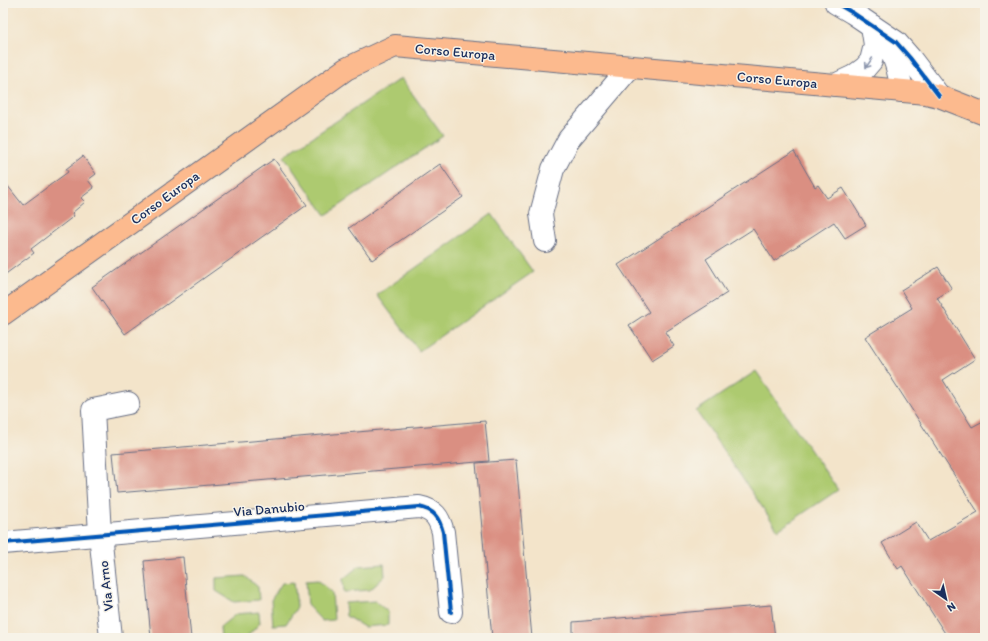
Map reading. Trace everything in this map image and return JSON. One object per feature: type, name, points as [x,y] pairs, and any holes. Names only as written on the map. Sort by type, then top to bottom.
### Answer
[{"type":"main road","name":"Corso Europa","points":[[3,314],[346,69],[395,46],[926,93],[939,96],[985,114]]},
{"type":"street","points":[[836,3],[896,42],[939,96]]},
{"type":"street","points":[[836,85],[854,76],[872,61],[875,45],[872,26]]},
{"type":"street","points":[[872,26],[890,49],[899,75],[902,91]]},
{"type":"street","points":[[902,91],[907,83],[909,75],[910,58]]},
{"type":"street","points":[[545,241],[540,214],[553,169],[569,139],[630,67]]},
{"type":"street","name":"Via Arno","points":[[111,638],[100,534],[93,410],[128,403]]},
{"type":"street","name":"Via Danubio","points":[[3,543],[419,507],[427,508],[435,514],[440,522],[451,612]]},
{"type":"green space","points":[[401,78],[443,136],[326,215],[284,156]]},
{"type":"green space","points":[[492,214],[533,272],[419,351],[377,295]]},
{"type":"green space","points":[[756,371],[838,490],[778,530],[696,411]]},
{"type":"green space","points":[[384,564],[385,576],[370,590],[344,592],[343,579],[359,566]]},
{"type":"green space","points":[[245,576],[258,587],[259,600],[234,602],[216,591],[216,578]]},
{"type":"green space","points":[[318,580],[332,592],[334,620],[322,621],[308,606],[306,581]]},
{"type":"green space","points":[[294,582],[297,607],[286,624],[273,625],[271,600],[282,583]]},
{"type":"green space","points":[[375,601],[388,612],[388,625],[364,627],[346,616],[345,603]]},
{"type":"green space","points":[[259,612],[260,623],[246,638],[221,638],[220,627],[236,614]]},
{"type":"building","points":[[794,151],[815,187],[818,185],[827,198],[843,188],[866,225],[845,238],[834,222],[774,261],[753,229],[706,259],[727,293],[665,332],[674,346],[652,360],[629,325],[649,312],[618,265]]},
{"type":"building","points":[[83,156],[96,174],[88,180],[94,188],[81,198],[85,202],[72,213],[74,216],[31,249],[34,253],[3,276],[3,180],[23,205],[68,172],[66,169]]},
{"type":"building","points":[[274,159],[307,205],[125,334],[92,287]]},
{"type":"building","points":[[440,164],[463,197],[372,260],[349,228]]},
{"type":"building","points":[[938,267],[952,289],[937,298],[975,359],[943,380],[972,427],[985,420],[985,638],[948,638],[902,566],[898,569],[882,543],[916,522],[928,541],[978,512],[865,337],[912,308],[901,290]]},
{"type":"building","points":[[485,421],[489,461],[117,493],[113,453]]},
{"type":"building","points":[[516,460],[532,638],[492,638],[476,463]]},
{"type":"building","points":[[183,557],[191,638],[151,638],[144,561]]},
{"type":"building","points":[[771,605],[775,638],[573,638],[573,622]]},
{"type":"cycle path","points":[[836,3],[896,42],[939,96]]},
{"type":"cycle path","points":[[3,543],[419,507],[429,510],[438,518],[443,532],[451,612]]}]
